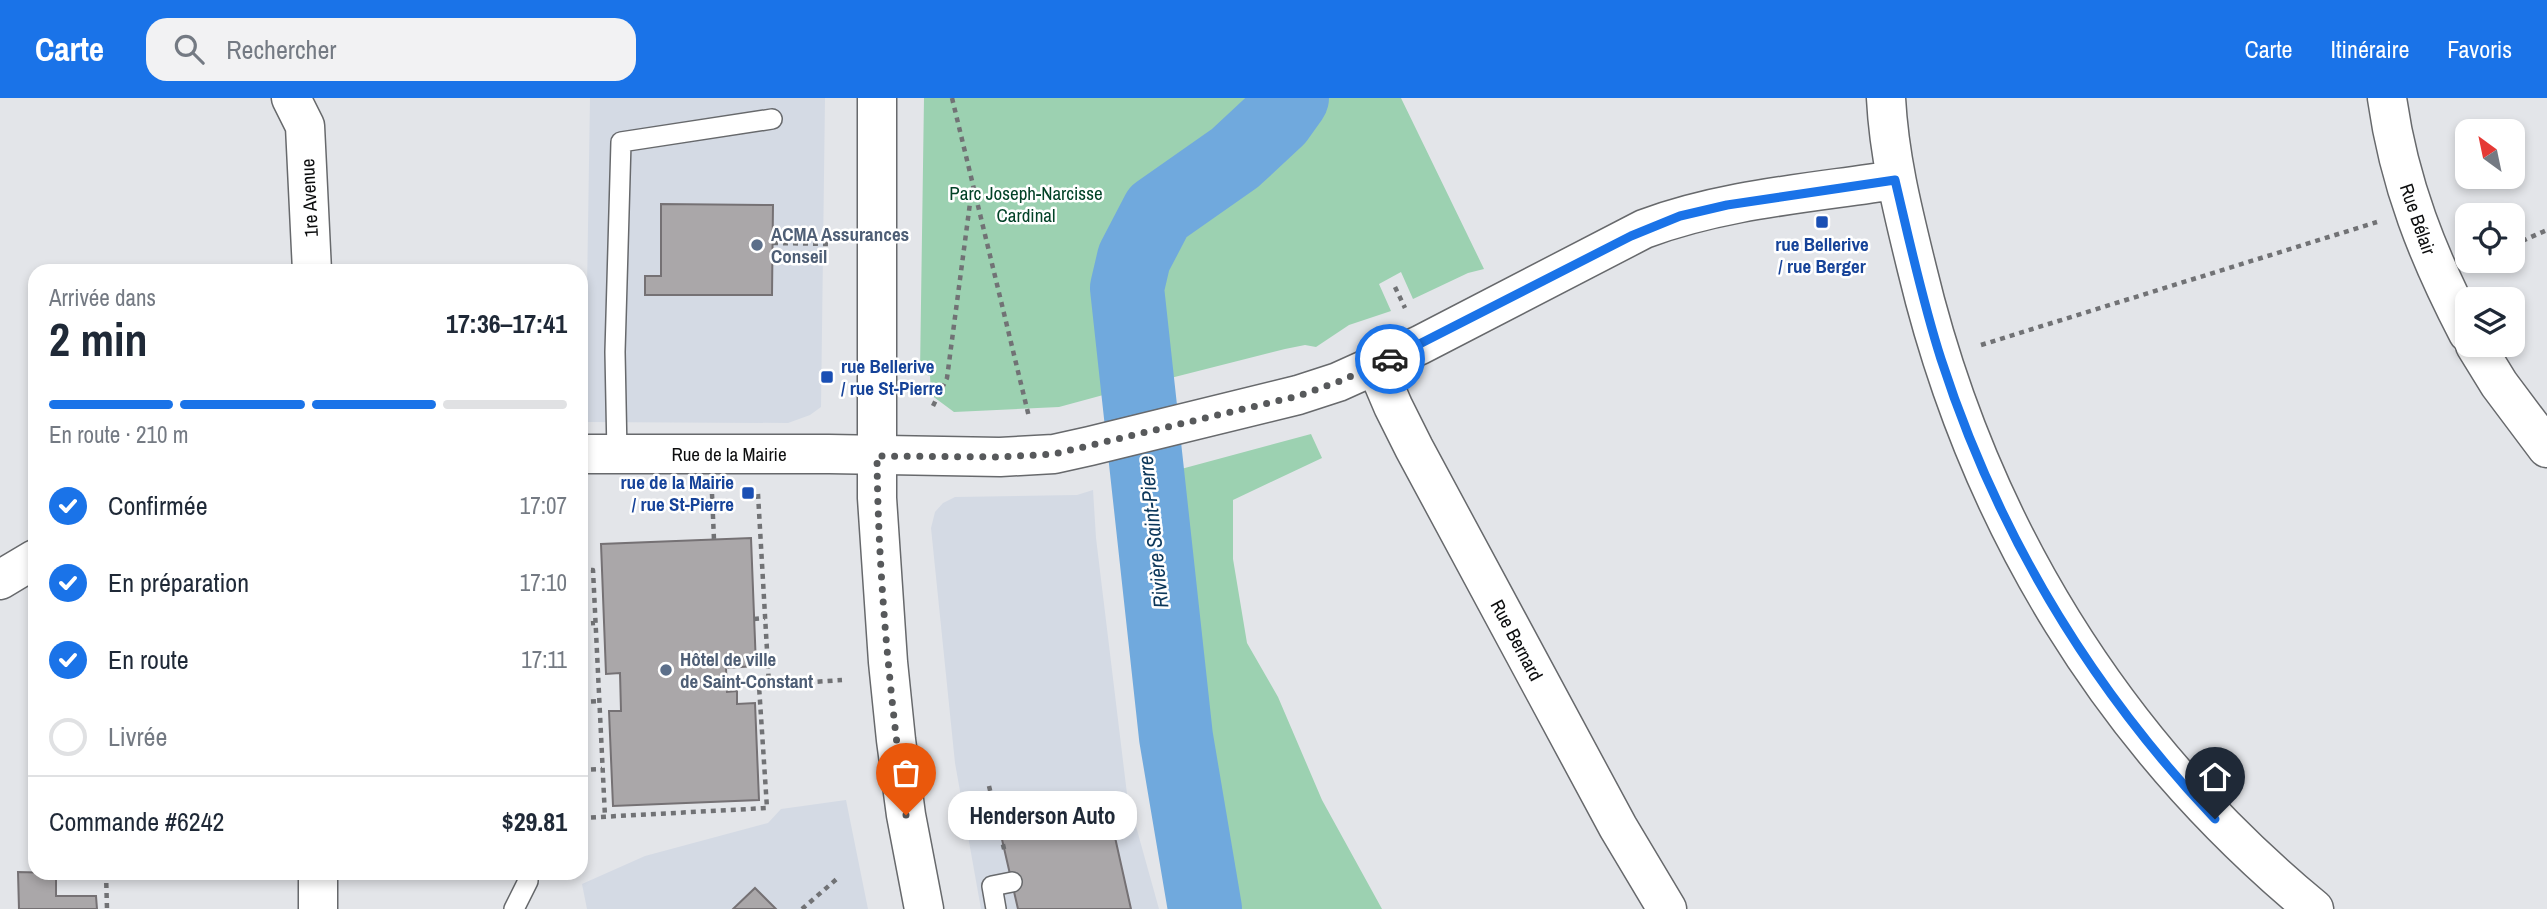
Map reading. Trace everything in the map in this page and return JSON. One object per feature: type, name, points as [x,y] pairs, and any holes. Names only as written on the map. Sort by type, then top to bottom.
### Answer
[{"type":"street","points":[[877,98],[877,498],[888,662],[906,815],[923,909]]},
{"type":"street","points":[[1886,98],[1895,180],[1925,303],[1958,408],[1980,466],[2005,520],[2052,607],[2089,666],[2118,704],[2189,792],[2228,832],[2314,909]]},
{"type":"street","name":"Rue Bélair","points":[[2387,98],[2409,202],[2442,284],[2455,308]]},
{"type":"street","name":"1re Avenue","points":[[306,107],[312,264]]},
{"type":"street","name":"Rue de la Mairie","points":[[599,454],[1000,457],[1054,454],[1298,396],[1338,382],[1376,366],[1635,234],[1680,216],[1727,205],[1895,180]]},
{"type":"street","points":[[2482,357],[2505,394],[2547,447]]},
{"type":"street","name":"Rue Bernard","points":[[1376,366],[1392,406],[1427,472],[1618,827],[1667,909]]},
{"type":"street","points":[[0,580],[28,563]]},
{"type":"street","points":[[318,880],[318,909]]},
{"type":"lane","points":[[599,454],[615,352],[621,142],[772,119]]},
{"type":"lane","points":[[514,909],[528,880]]},
{"type":"lane","points":[[996,909],[992,886],[1012,882]]},
{"type":"path","points":[[952,98],[1029,415]]},
{"type":"path","points":[[933,406],[947,378],[973,183]]},
{"type":"path","points":[[1971,348],[2388,219]]},
{"type":"path","points":[[2525,240],[2547,230]]},
{"type":"path","points":[[773,243],[829,244]]},
{"type":"path","points":[[1395,287],[1405,307]]},
{"type":"path","points":[[712,494],[714,540]]},
{"type":"path","points":[[758,494],[769,685]]},
{"type":"path","points":[[588,570],[593,570],[605,817]]},
{"type":"path","points":[[754,619],[765,618]]},
{"type":"path","points":[[588,624],[595,623]]},
{"type":"path","points":[[588,818],[767,808],[759,680],[726,681]]},
{"type":"path","points":[[759,686],[842,680]]},
{"type":"path","points":[[588,702],[599,701]]},
{"type":"path","points":[[588,770],[603,769]]},
{"type":"path","points":[[989,786],[1001,838]]},
{"type":"path","points":[[802,909],[839,877]]},
{"type":"path","points":[[106,880],[107,909]]},
{"type":"shaded area","points":[[590,98],[825,98],[821,407],[810,415],[788,423],[588,422]]},
{"type":"shaded area","points":[[1093,490],[1096,538],[1127,794],[1159,909],[981,909],[955,763],[931,528],[935,512],[943,503],[955,497],[1077,495]]},
{"type":"shaded area","points":[[846,800],[868,909],[587,909],[582,884],[645,856],[768,823],[781,809]]},
{"type":"green space","name":"Parc Joseph-Narcisse Cardinal","points":[[924,98],[1277,98],[1266,121],[1207,155],[1145,199],[1119,251],[1109,295],[1118,391],[1059,407],[954,412],[931,395],[930,376],[920,372]]},
{"type":"green space","points":[[1317,98],[1401,98],[1484,269],[1468,273],[1413,299],[1401,272],[1379,284],[1391,311],[1349,325],[1316,347],[1305,345],[1285,349],[1151,383],[1144,333],[1155,270],[1177,222],[1217,185],[1267,148],[1314,106]]},
{"type":"green space","points":[[1311,434],[1322,458],[1233,500],[1233,559],[1247,643],[1278,697],[1322,800],[1382,909],[1232,909],[1205,746],[1170,472]]},
{"type":"building","points":[[661,204],[773,205],[772,295],[645,295],[645,276],[661,276]]},
{"type":"building","name":"Hôtel de ville de Saint-Constant","points":[[751,538],[756,666],[726,668],[727,692],[737,691],[737,704],[755,703],[759,800],[613,806],[609,711],[621,711],[620,673],[606,674],[601,544]]},
{"type":"building","points":[[1106,797],[1131,909],[1018,909],[998,822]]},
{"type":"building","points":[[18,872],[28,872],[28,880],[56,880],[56,896],[96,896],[97,909],[19,909]]},
{"type":"building","points":[[755,888],[776,909],[733,909]]},
{"type":"waterway","name":"Rivière Saint-Pierre","points":[[1205,909],[1176,737],[1127,288],[1134,258],[1158,212],[1235,158],[1277,119],[1292,98]]},
{"type":"way so far","points":[[906,815],[888,662],[881,574],[877,456],[936,458],[1054,454],[1298,396],[1390,359]]},
{"type":"place","name":"rue Bellerive / rue Berger","points":[[1822,222]]},
{"type":"place","name":"ACMA Assurances Conseil","points":[[757,245]]},
{"type":"place","name":"rue Bellerive / rue St-Pierre","points":[[827,377]]},
{"type":"place","name":"rue de la Mairie / rue St-Pierre","points":[[748,493]]},
{"type":"place","name":"Hôtel de ville de Saint-Constant","points":[[666,670]]},
{"type":"place","name":"Henderson Auto","points":[[906,815]]},
{"type":"route","points":[[1390,359],[1644,229],[1680,216],[1727,205],[1895,180],[1941,358],[1980,466],[2005,520],[2059,619],[2089,666],[2152,748],[2215,819]]}]
